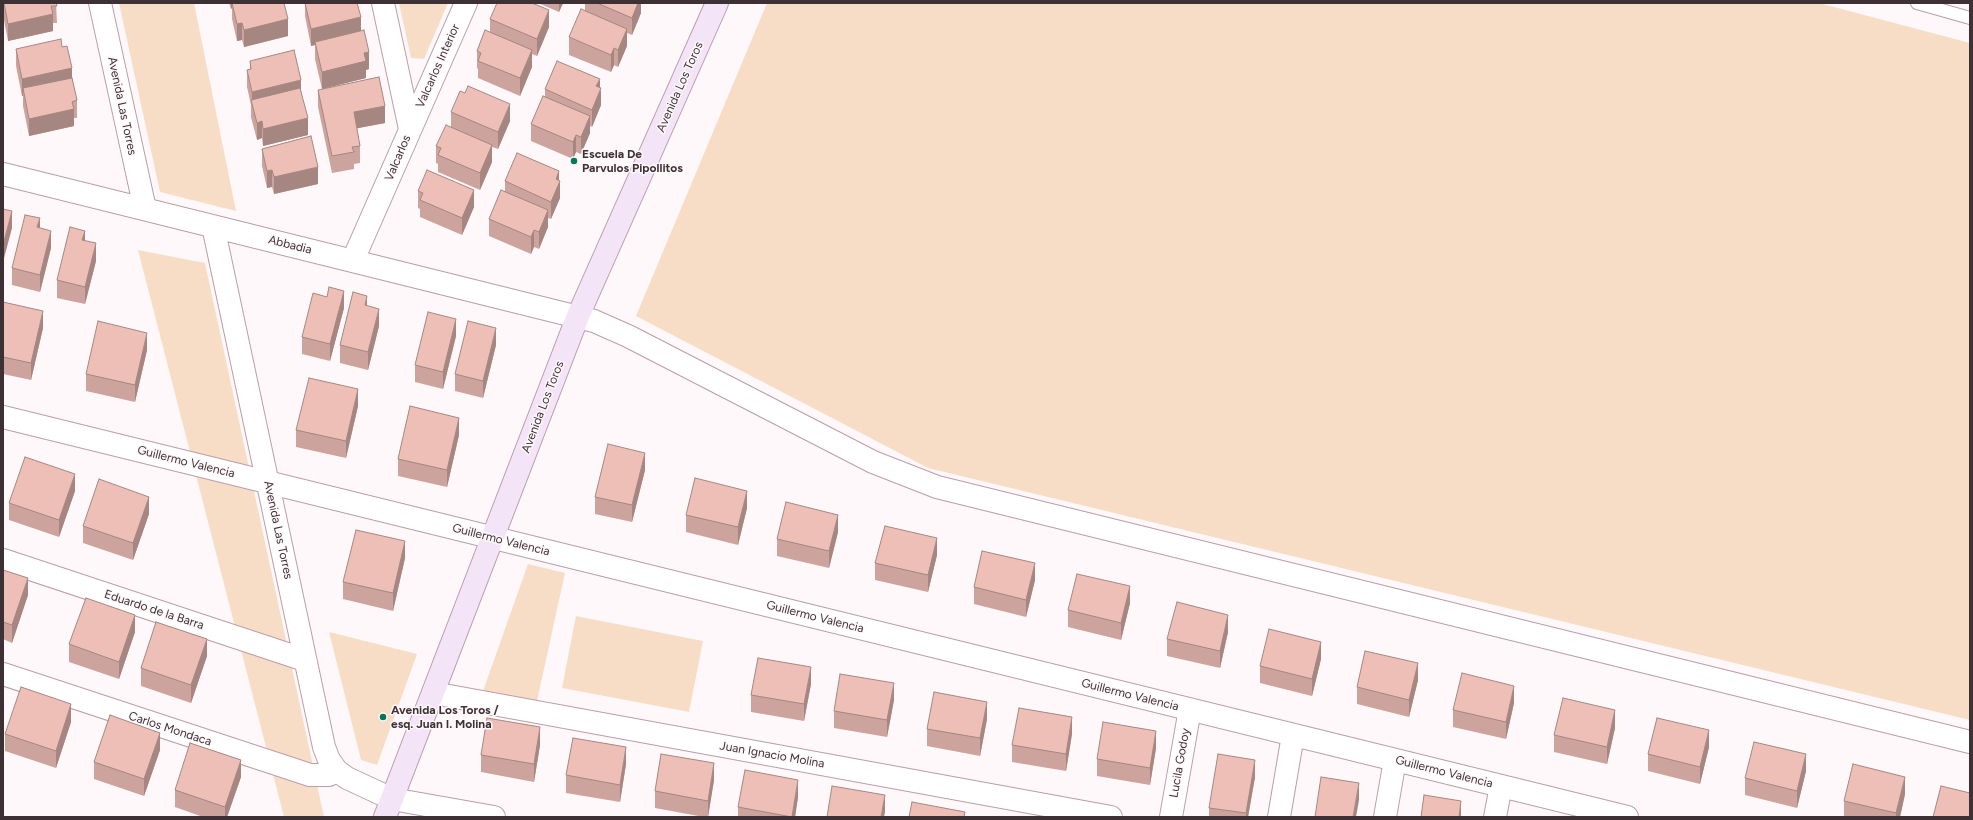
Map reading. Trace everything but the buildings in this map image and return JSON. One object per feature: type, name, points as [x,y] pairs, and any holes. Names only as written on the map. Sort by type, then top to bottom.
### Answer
[{"type":"main road","name":"Avenida Los Toros","points":[[388,808],[578,316],[717,3]]},
{"type":"street","name":"Avenida Las Torres","points":[[100,3],[145,209]]},
{"type":"street","name":"Valcarlos","points":[[353,260],[410,129],[383,3]]},
{"type":"street","name":"Valcarlos Interior","points":[[410,129],[466,3]]},
{"type":"street","name":"Abbadia","points":[[3,174],[578,316],[628,336],[872,462],[937,487],[1970,742]]},
{"type":"street","name":"Avenida Las Torres","points":[[213,226],[305,660],[324,747],[329,760],[337,771],[357,784],[388,808],[494,817]]},
{"type":"street","name":"Guillermo Valencia","points":[[3,417],[1190,709],[1614,815]]},
{"type":"street","name":"Eduardo de la Barra","points":[[3,560],[305,660]]},
{"type":"street","name":"Carlos Mondaca","points":[[3,674],[310,776],[324,775],[337,771]]},
{"type":"street","name":"Juan Ignacio Molina","points":[[432,693],[1111,817]]},
{"type":"street","name":"Lucila Godoy","points":[[1171,817],[1190,709]]},
{"type":"street","points":[[1279,817],[1293,735]]},
{"type":"street","points":[[1385,817],[1395,760]]},
{"type":"street","points":[[1495,817],[1501,786]]},
{"type":"lane","points":[[1916,3],[1970,18]]},
{"type":"shaded area","points":[[119,3],[194,3],[236,211],[160,192]]},
{"type":"shaded area","points":[[399,3],[448,3],[424,59],[411,58]]},
{"type":"shaded area","points":[[767,3],[1819,3],[1970,43],[1970,720],[928,468],[636,316]]},
{"type":"shaded area","points":[[138,250],[205,263],[324,817],[284,817]]},
{"type":"shaded area","points":[[528,564],[565,573],[537,701],[483,691]]},
{"type":"shaded area","points":[[576,616],[703,641],[689,712],[562,688]]},
{"type":"shaded area","points":[[329,632],[417,654],[377,765],[361,760]]},
{"type":"place","name":"Escuela De Parvulos Pipollitos","points":[[574,161]]},
{"type":"place","name":"Avenida Los Toros / esq. Juan I. Molina","points":[[383,717]]}]
